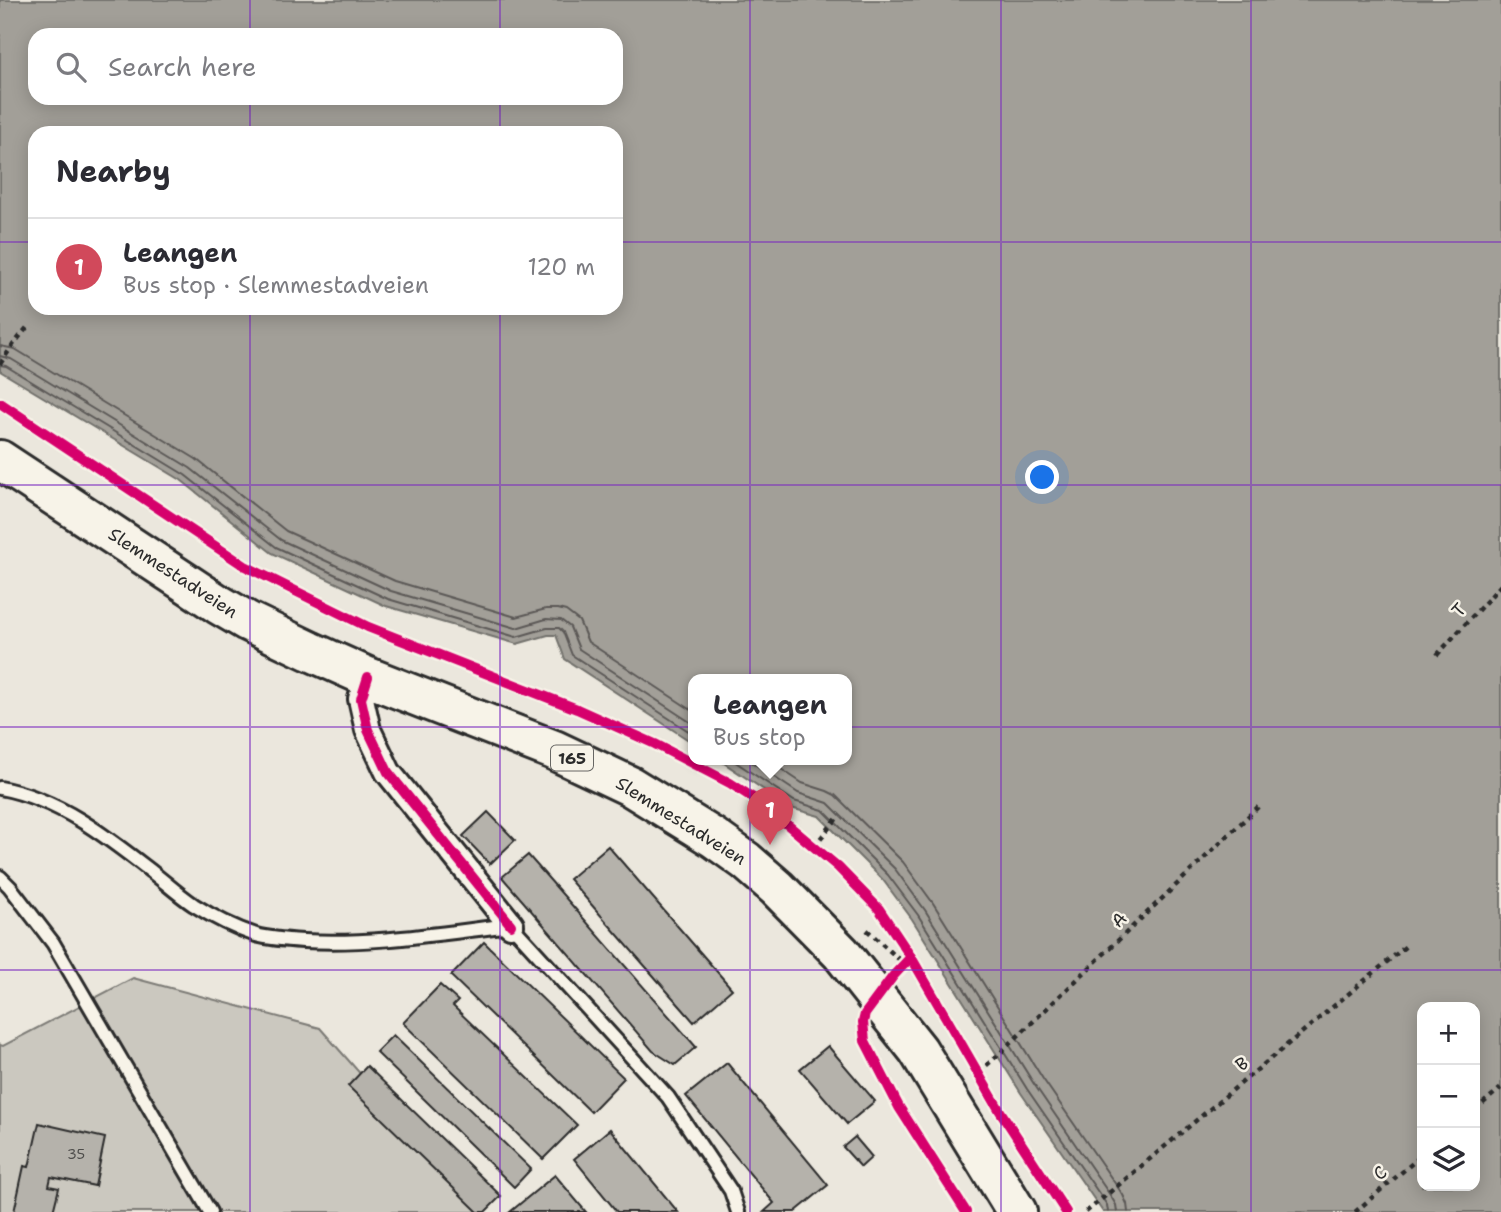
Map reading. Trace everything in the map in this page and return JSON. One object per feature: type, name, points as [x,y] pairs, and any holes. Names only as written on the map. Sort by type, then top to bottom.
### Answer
[{"type":"main road","name":"Slemmestadveien","points":[[0,460],[218,604],[285,639],[368,677],[554,750],[630,786],[746,861],[777,888],[841,953],[918,1050],[1017,1212]]},
{"type":"street","points":[[368,677],[361,699],[368,730],[388,772],[511,925]]},
{"type":"lane","points":[[0,788],[22,792],[76,816],[192,904],[223,921],[258,935],[285,940],[327,942],[396,939],[511,925],[668,1097],[731,1191],[738,1212]]},
{"type":"lane","points":[[0,877],[53,943],[210,1212]]},
{"type":"path","points":[[0,364],[29,326]]},
{"type":"path","points":[[804,836],[818,850],[839,816]]},
{"type":"path","points":[[894,975],[910,956]]},
{"type":"path","points":[[972,1061],[981,1076]]},
{"type":"path","points":[[1480,1106],[1501,1087]]},
{"type":"shaded area","points":[[133,978],[320,1028],[482,1212],[0,1212],[0,1045],[3,1046]]},
{"type":"water","points":[[0,0],[1501,0],[1501,1212],[1103,1212],[1021,1093],[912,919],[883,880],[819,816],[791,808],[727,765],[852,765],[852,674],[688,674],[688,740],[565,659],[556,635],[517,644],[386,606],[272,553],[181,480],[0,371]]},
{"type":"building","points":[[488,812],[515,840],[490,864],[463,836]]},
{"type":"building","points":[[608,846],[732,989],[694,1022],[569,879]]},
{"type":"building","points":[[528,855],[696,1047],[675,1065],[653,1051],[502,877]]},
{"type":"building","points":[[484,942],[624,1078],[591,1112],[451,976]]},
{"type":"building","points":[[440,985],[458,1001],[453,1006],[577,1125],[543,1159],[403,1023]]},
{"type":"building","points":[[393,1035],[531,1169],[514,1187],[376,1052]]},
{"type":"building","points":[[828,1046],[875,1101],[847,1124],[800,1069]]},
{"type":"building","points":[[727,1063],[828,1185],[795,1212],[764,1212],[774,1203],[686,1096]]},
{"type":"building","points":[[367,1066],[501,1196],[485,1212],[478,1212],[348,1086]]},
{"type":"building","points":[[39,1123],[105,1138],[95,1186],[51,1177],[49,1186],[59,1188],[53,1212],[14,1212],[24,1166],[29,1167]]},
{"type":"building","points":[[610,1129],[678,1212],[617,1212],[574,1159]]},
{"type":"building","points":[[855,1137],[872,1157],[861,1167],[843,1147]]},
{"type":"building","points":[[555,1175],[586,1212],[510,1212]]},
{"type":"cycle path","points":[[0,403],[245,566],[368,627],[577,709],[688,761]]},
{"type":"cycle path","points":[[368,677],[361,699],[368,730],[388,772],[511,925]]},
{"type":"cycle path","points":[[695,765],[764,805],[838,867],[879,909],[911,957],[1000,1111],[1066,1212]]},
{"type":"cycle path","points":[[911,957],[865,1014],[865,1041],[899,1107],[966,1212]]},
{"type":"place","name":"Leangen","points":[[770,845]]}]
